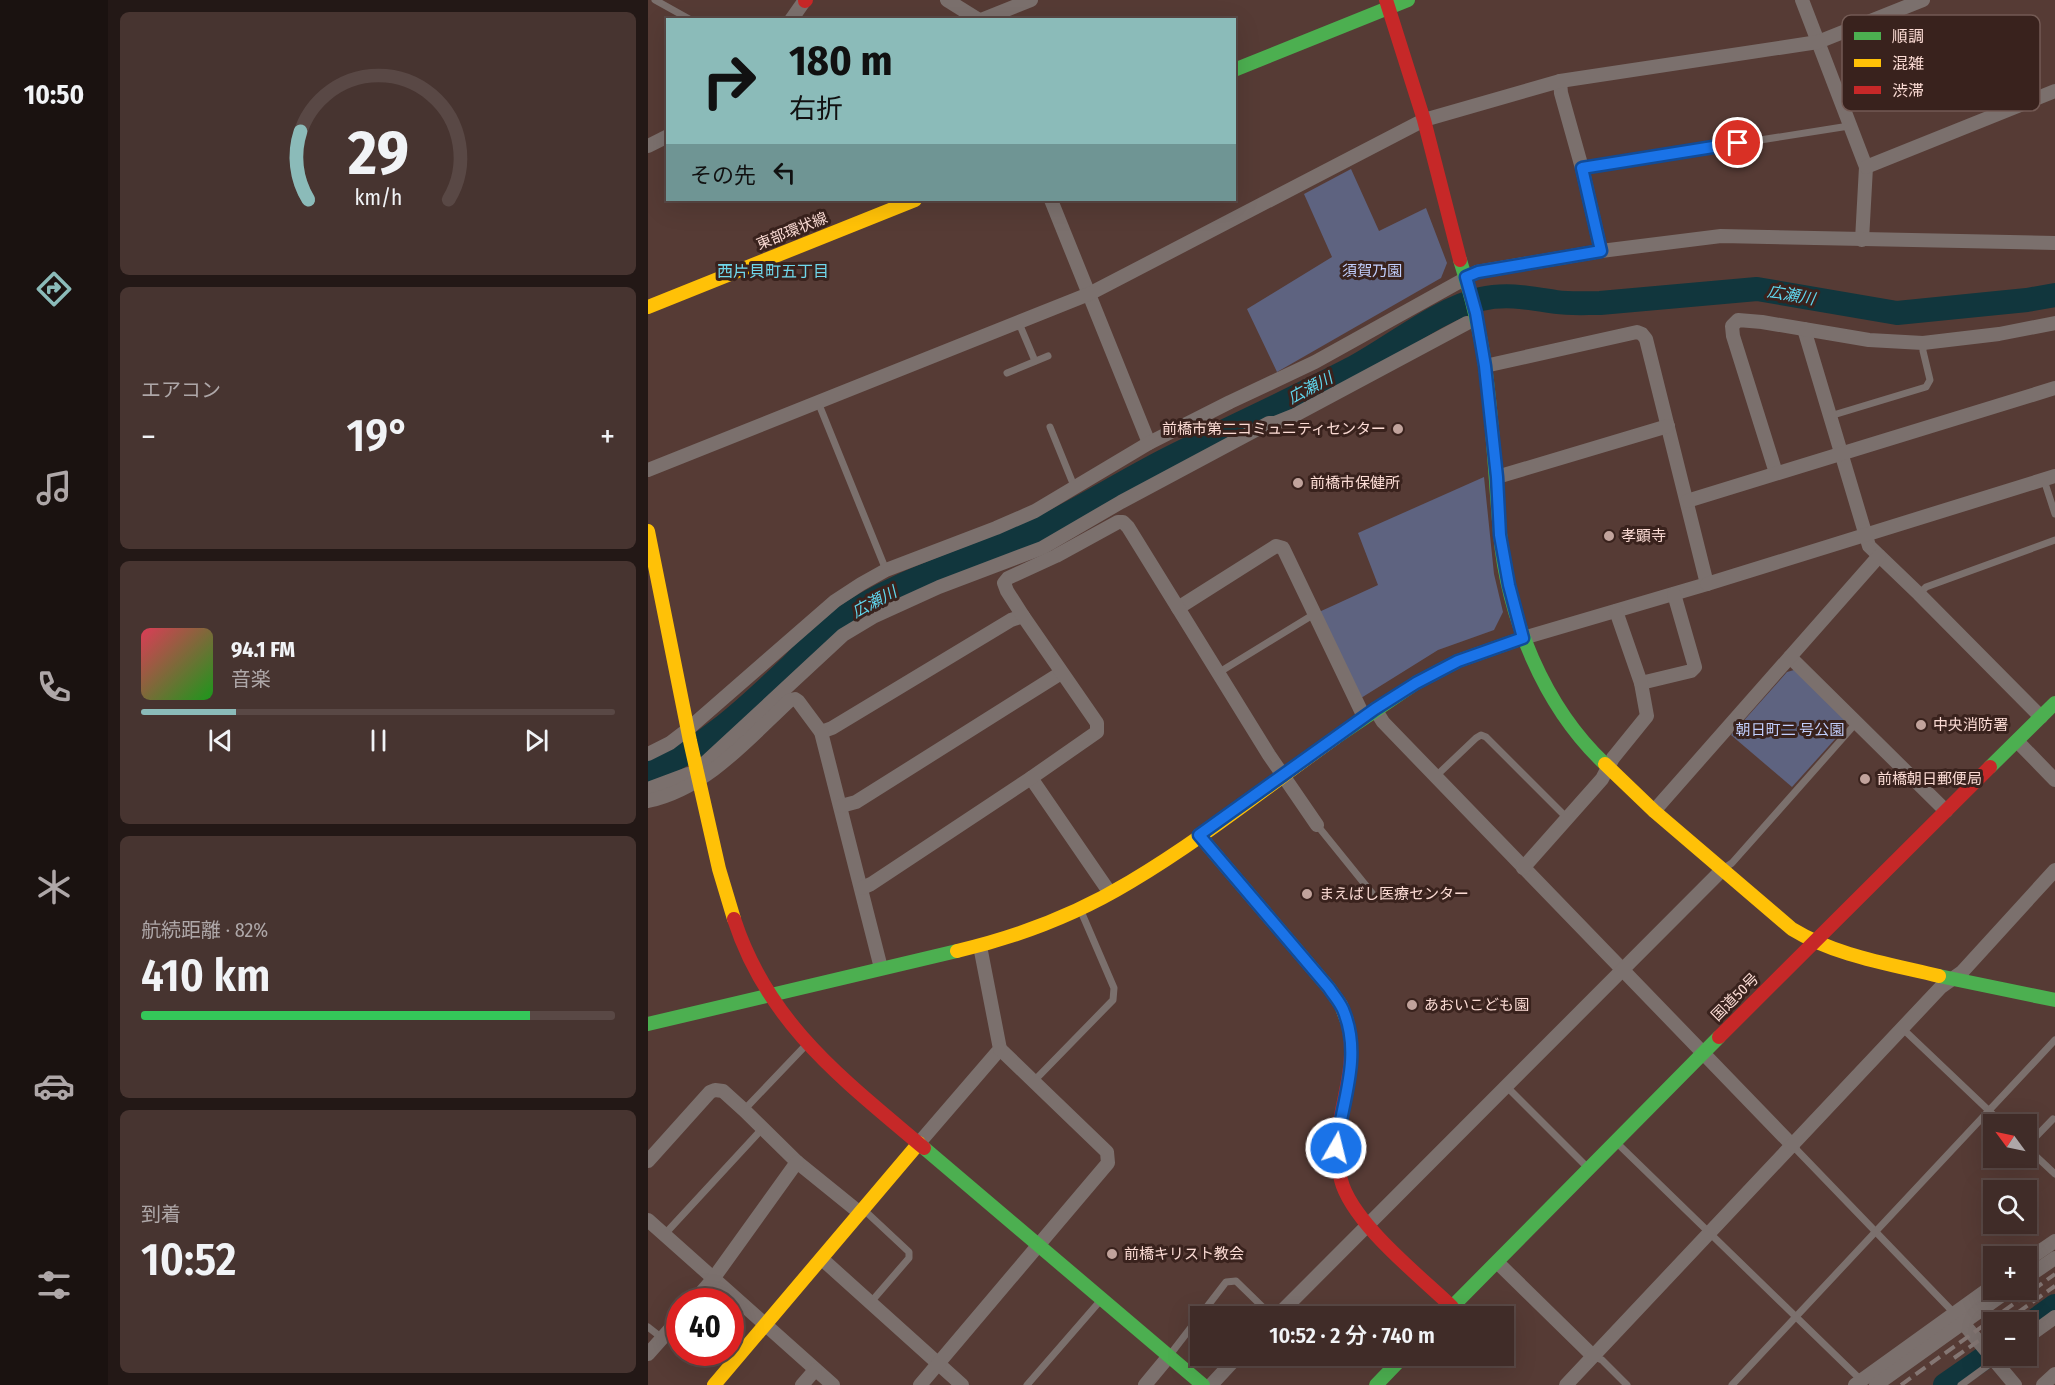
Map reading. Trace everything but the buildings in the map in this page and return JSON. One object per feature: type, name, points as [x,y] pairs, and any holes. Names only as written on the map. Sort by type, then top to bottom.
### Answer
[{"type":"main road","points":[[1236,69],[1387,4],[1408,0]]},
{"type":"main road","points":[[1387,4],[1424,120],[1468,284],[1471,318],[1485,366],[1503,556],[1523,638],[1555,703],[1578,735],[1654,811],[1792,929],[1813,942],[1951,979],[2055,1000]]},
{"type":"main road","name":"東部環状線","points":[[648,307],[913,201]]},
{"type":"main road","points":[[648,531],[654,599],[725,889],[750,963],[770,996],[784,1016],[836,1073],[1203,1385]]},
{"type":"main road","points":[[648,1023],[980,945],[1028,930],[1080,909],[1146,872],[1369,713],[1416,683],[1458,661],[1523,638]]},
{"type":"main road","name":"国道50号","points":[[1453,1306],[1813,942],[2055,703]]},
{"type":"main road","points":[[1199,835],[1329,988],[1344,1010],[1351,1037],[1353,1060],[1336,1148],[1341,1183],[1352,1206],[1442,1306]]},
{"type":"main road","points":[[714,1385],[919,1143]]},
{"type":"main road","points":[[1376,1385],[1394,1366]]},
{"type":"street","points":[[792,18],[806,0]]},
{"type":"street","points":[[947,0],[977,18]]},
{"type":"street","points":[[985,18],[1031,0]]},
{"type":"street","points":[[1802,0],[1842,107]]},
{"type":"street","points":[[1886,15],[1923,0]]},
{"type":"street","points":[[648,470],[1089,294],[1424,120],[1560,81],[1818,42],[1842,32]]},
{"type":"street","points":[[1560,81],[1561,93],[1582,168],[1601,251]]},
{"type":"street","points":[[2040,97],[2055,91]]},
{"type":"street","points":[[1843,111],[1866,167],[1862,240]]},
{"type":"street","points":[[1866,167],[2005,111]]},
{"type":"street","points":[[648,146],[666,137]]},
{"type":"street","points":[[1051,201],[1149,443]]},
{"type":"street","points":[[648,754],[688,734],[835,601],[861,584],[886,570],[1021,517],[1149,443],[1468,284],[1478,272],[1601,251],[1720,236],[2055,243]]},
{"type":"street","points":[[648,801],[658,799],[697,769],[843,635],[873,617],[939,587],[1042,548],[1107,509],[1269,423],[1295,415],[1471,318]]},
{"type":"street","points":[[1776,473],[1733,336],[1732,326],[1738,320],[1869,340],[1923,343],[1999,334],[2055,324]]},
{"type":"street","points":[[1804,329],[1869,546],[2042,717]]},
{"type":"street","points":[[1485,366],[1637,332],[1642,334],[1646,339],[1707,584]]},
{"type":"street","points":[[1687,501],[2055,388]]},
{"type":"street","points":[[1497,477],[1668,426]]},
{"type":"street","points":[[1523,638],[2050,478]]},
{"type":"street","points":[[861,888],[871,884],[1095,734],[1098,729],[1097,723],[1006,591],[1005,581],[1118,522],[1123,522],[1128,527],[1282,775],[1317,825]]},
{"type":"street","points":[[1178,608],[1276,546],[1283,548],[1369,713],[1383,722],[1793,1146]]},
{"type":"street","points":[[1654,811],[1879,556]]},
{"type":"street","points":[[1641,683],[1691,671],[1695,667],[1674,594]]},
{"type":"street","points":[[1523,868],[1602,779],[1608,767],[1647,716],[1641,683],[1616,611]]},
{"type":"street","points":[[821,732],[832,728],[1011,620],[1023,616]]},
{"type":"street","points":[[1790,657],[1946,812]]},
{"type":"street","points":[[841,806],[856,802],[1061,673]]},
{"type":"street","points":[[648,789],[697,769],[721,765],[790,700],[798,701],[821,732],[881,969]]},
{"type":"street","points":[[2017,741],[2055,780]]},
{"type":"street","points":[[1031,778],[1110,893]]},
{"type":"street","points":[[1286,1306],[1722,870]]},
{"type":"street","points":[[1566,1385],[1941,987],[1962,972],[2055,870]]},
{"type":"street","points":[[920,1385],[1108,1163],[1107,1152],[1000,1049],[980,945]]},
{"type":"street","points":[[919,1143],[1000,1049]]},
{"type":"street","points":[[648,1161],[710,1092],[715,1090],[723,1092],[797,1162],[862,1211]]},
{"type":"street","points":[[705,1288],[797,1162]]},
{"type":"street","points":[[648,1220],[833,1385]]},
{"type":"street","points":[[2037,1253],[2055,1241]]},
{"type":"street","points":[[2037,1270],[2055,1258]]},
{"type":"street","points":[[822,1259],[962,1385]]},
{"type":"street","points":[[1498,1263],[1593,1356]]},
{"type":"street","points":[[1876,1385],[1983,1295]]},
{"type":"street","points":[[1861,1383],[1958,1318],[1991,1300]]},
{"type":"street","points":[[2037,1330],[2055,1317]]},
{"type":"street","points":[[1958,1318],[1983,1347]]},
{"type":"street","points":[[648,1354],[666,1334]]},
{"type":"street","points":[[1145,1385],[1169,1356]]},
{"type":"street","points":[[1211,1385],[1229,1366]]},
{"type":"street","points":[[2002,1366],[2015,1385]]},
{"type":"street","points":[[802,1385],[815,1370]]},
{"type":"street","points":[[2043,1385],[2055,1374]]},
{"type":"lane","points":[[656,0],[688,18]]},
{"type":"lane","points":[[1582,168],[1849,126]]},
{"type":"lane","points":[[1019,323],[1035,361]]},
{"type":"lane","points":[[1830,416],[1926,387],[1930,380],[1923,343]]},
{"type":"lane","points":[[1007,373],[1048,356]]},
{"type":"lane","points":[[818,402],[886,570]]},
{"type":"lane","points":[[1050,427],[1074,486]]},
{"type":"lane","points":[[2050,478],[2055,514]]},
{"type":"lane","points":[[1919,594],[1926,587],[2055,540]]},
{"type":"lane","points":[[1218,673],[1316,613]]},
{"type":"lane","points":[[1722,870],[1732,863],[1857,722]]},
{"type":"lane","points":[[1435,777],[1481,735],[1486,737],[1567,818]]},
{"type":"lane","points":[[1317,825],[1376,898]]},
{"type":"lane","points":[[1033,1082],[1113,1000],[1114,988],[1080,909]]},
{"type":"lane","points":[[1903,1029],[1992,1114]]},
{"type":"lane","points":[[1732,1385],[2055,1040]]},
{"type":"lane","points":[[744,1110],[808,1043]]},
{"type":"lane","points":[[1506,1086],[1589,1168]]},
{"type":"lane","points":[[2037,1136],[2053,1119]]},
{"type":"lane","points":[[664,1235],[762,1129]]},
{"type":"lane","points":[[1615,1141],[1861,1383]]},
{"type":"lane","points":[[1793,1146],[1958,1318]]},
{"type":"lane","points":[[2037,1157],[2055,1174]]},
{"type":"lane","points":[[862,1211],[910,1255],[871,1302]]},
{"type":"lane","points":[[1208,1306],[1226,1282],[1236,1281],[1263,1306]]},
{"type":"lane","points":[[1027,1385],[1102,1299]]},
{"type":"lane","points":[[648,1327],[662,1338]]},
{"type":"lane","points":[[1169,1356],[1190,1329]]},
{"type":"lane","points":[[1593,1356],[1602,1360],[1627,1385]]},
{"type":"lane","points":[[1961,1385],[1986,1366]]},
{"type":"green space","name":"須賀乃園","points":[[1351,169],[1379,231],[1426,208],[1447,263],[1441,278],[1277,372],[1247,309],[1332,257],[1304,194]]},
{"type":"green space","points":[[1484,477],[1494,574],[1503,612],[1494,630],[1438,650],[1361,698],[1319,612],[1378,585],[1358,533]]},
{"type":"green space","name":"朝日町二 号公園","points":[[1794,670],[1846,719],[1845,728],[1792,787],[1731,735],[1787,672]]},
{"type":"waterway","name":"広瀬川","points":[[648,772],[688,752],[724,726],[775,681],[826,631],[863,605],[916,579],[1025,536],[1166,460],[1351,369],[1432,320],[1465,304],[1491,297],[1509,296],[1562,303],[1600,303],[1757,289],[1897,313],[2055,295]]},
{"type":"waterway","points":[[2037,1319],[2055,1306]]},
{"type":"waterway","points":[[1945,1385],[1983,1359]]},
{"type":"railway","points":[[1901,1385],[2055,1274]]},
{"type":"railway","points":[[2018,1312],[2055,1286]]},
{"type":"railway","points":[[1954,1358],[1983,1338]]},
{"type":"traffic: fast","points":[[1236,69],[1408,0]]},
{"type":"traffic: fast","points":[[1460,260],[1475,312],[1483,352],[1504,564],[1520,628],[1532,658],[1564,716],[1605,764]]},
{"type":"traffic: fast","points":[[1335,738],[1416,683],[1458,661],[1523,638]]},
{"type":"traffic: fast","points":[[1990,767],[2055,703]]},
{"type":"traffic: fast","points":[[648,1024],[957,951]]},
{"type":"traffic: fast","points":[[1939,976],[2055,1000]]},
{"type":"traffic: fast","points":[[1453,1306],[1719,1037]]},
{"type":"traffic: fast","points":[[924,1148],[1203,1385]]},
{"type":"traffic: fast","points":[[1376,1385],[1394,1366]]},
{"type":"traffic: slow","points":[[648,307],[913,201]]},
{"type":"traffic: slow","points":[[648,531],[690,741],[719,869],[734,919]]},
{"type":"traffic: slow","points":[[957,951],[1002,939],[1046,923],[1110,894],[1183,849],[1335,738]]},
{"type":"traffic: slow","points":[[1605,764],[1654,811],[1792,929],[1845,953],[1939,976]]},
{"type":"traffic: slow","points":[[1199,835],[1329,988],[1341,1005],[1347,1021]]},
{"type":"traffic: slow","points":[[714,1385],[919,1143]]},
{"type":"traffic: jam","points":[[1386,0],[1424,120],[1460,260]]},
{"type":"traffic: jam","points":[[1719,1037],[1990,767]]},
{"type":"traffic: jam","points":[[734,919],[749,956],[767,990],[788,1020],[838,1073],[924,1148]]},
{"type":"traffic: jam","points":[[1347,1021],[1351,1059],[1338,1136],[1341,1180],[1358,1214],[1406,1265],[1451,1306]]},
{"type":"place","name":"前橋市第二コミュニティセンター","points":[[1398,429]]},
{"type":"place","name":"前橋市保健所","points":[[1298,483]]},
{"type":"place","name":"孝顕寺","points":[[1609,536]]},
{"type":"place","name":"中央消防署","points":[[1921,725]]},
{"type":"place","name":"前橋朝日郵便局","points":[[1865,779]]},
{"type":"place","name":"まえばし医療センター","points":[[1307,894]]},
{"type":"place","name":"あおいこども園","points":[[1412,1005]]},
{"type":"place","name":"前橋キリスト教会","points":[[1112,1254]]},
{"type":"district","name":"西片貝町五丁目","points":[[773,271]]},
{"type":"route","points":[[1336,1148],[1353,1060],[1351,1037],[1344,1010],[1329,988],[1199,835],[1375,709],[1416,683],[1458,661],[1523,638],[1509,585],[1500,535],[1497,477],[1485,366],[1476,313],[1466,277],[1478,272],[1601,251],[1582,168],[1738,143]]}]
